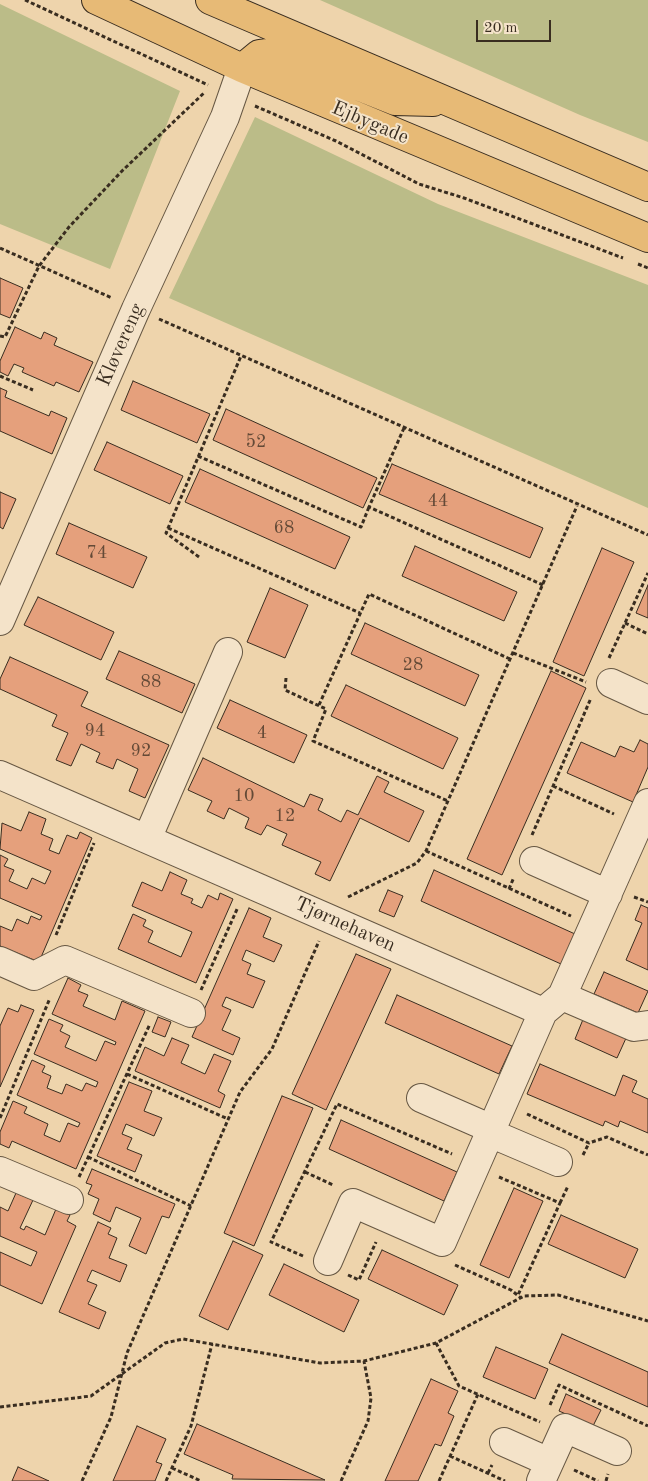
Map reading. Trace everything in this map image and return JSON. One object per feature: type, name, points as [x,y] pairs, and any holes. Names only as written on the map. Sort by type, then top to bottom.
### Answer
[{"type":"main road","name":"Ejbygade","points":[[96,0],[242,68],[648,238]]},
{"type":"main road","points":[[210,0],[248,18],[648,187]]},
{"type":"main road","points":[[242,68],[248,18]]},
{"type":"main road","points":[[242,68],[259,54],[273,52],[396,101],[450,103]]},
{"type":"street","name":"Kløvereng","points":[[0,621],[136,309],[225,117],[222,92],[242,68]]},
{"type":"street","points":[[147,839],[228,652]]},
{"type":"street","points":[[605,676],[648,700]]},
{"type":"street","name":"Tjørnehaven","points":[[0,775],[248,883],[553,1004],[634,1027],[648,1025]]},
{"type":"street","points":[[328,1261],[353,1203],[442,1242],[503,1102],[594,926],[643,814]]},
{"type":"street","points":[[527,858],[608,894]]},
{"type":"street","points":[[0,961],[34,976],[60,948],[160,1001],[191,1014]]},
{"type":"street","points":[[421,1098],[558,1162]]},
{"type":"street","points":[[0,1171],[69,1200]]},
{"type":"street","points":[[504,1442],[545,1472],[565,1428],[617,1451]]},
{"type":"path","points":[[25,0],[222,92],[336,141],[419,184],[464,198],[648,268]]},
{"type":"path","points":[[0,336],[5,337],[39,266],[69,227],[182,112],[222,92]]},
{"type":"path","points":[[0,248],[648,535]]},
{"type":"path","points":[[200,557],[166,533],[241,356]]},
{"type":"path","points":[[0,376],[33,390]]},
{"type":"path","points":[[198,456],[361,527],[404,428]]},
{"type":"path","points":[[369,507],[543,585]]},
{"type":"path","points":[[168,528],[360,612]]},
{"type":"path","points":[[509,889],[527,858],[553,786],[605,676],[625,623],[648,572]]},
{"type":"path","points":[[319,705],[368,594],[510,659]]},
{"type":"path","points":[[625,623],[648,634]]},
{"type":"path","points":[[513,653],[605,676]]},
{"type":"path","points":[[286,678],[285,690],[326,708],[313,741],[448,800]]},
{"type":"path","points":[[553,786],[643,814]]},
{"type":"path","points":[[0,1118],[103,820]]},
{"type":"path","points":[[426,851],[594,926]]},
{"type":"path","points":[[191,1014],[248,883]]},
{"type":"path","points":[[69,1200],[160,1001]]},
{"type":"path","points":[[127,1074],[228,1119]]},
{"type":"path","points":[[503,1102],[590,1143],[607,1137],[648,1155]]},
{"type":"path","points":[[88,1157],[191,1206]]},
{"type":"path","points":[[304,1172],[342,1189],[353,1203]]},
{"type":"path","points":[[496,1176],[560,1203],[518,1295]]},
{"type":"path","points":[[0,1407],[91,1396],[165,1343],[183,1339],[320,1363],[364,1361],[436,1343],[524,1296],[558,1294],[648,1321]]},
{"type":"path","points":[[436,1343],[460,1386],[542,1423],[546,1416]]},
{"type":"path","points":[[166,1481],[191,1426],[212,1344]]},
{"type":"path","points":[[341,1481],[368,1421],[371,1398],[364,1361]]},
{"type":"path","points":[[82,1481],[110,1417],[124,1371]]},
{"type":"path","points":[[549,1408],[560,1385],[648,1426]]},
{"type":"path","points":[[439,1481],[478,1394]]},
{"type":"path","points":[[450,1456],[506,1481]]},
{"type":"path","points":[[172,1468],[201,1481]]},
{"type":"green space","points":[[320,0],[648,0],[648,142],[580,115]]},
{"type":"green space","points":[[0,4],[180,91],[110,269],[0,224]]},
{"type":"green space","points":[[255,117],[438,204],[648,285],[648,508],[169,298]]},
{"type":"building","points":[[0,278],[23,288],[10,318],[0,314]]},
{"type":"building","points":[[15,327],[41,339],[44,332],[57,338],[54,345],[93,362],[79,392],[56,382],[54,386],[22,372],[24,368],[14,364],[8,376],[0,372],[0,361]]},
{"type":"building","points":[[133,381],[210,414],[197,443],[121,410]]},
{"type":"building","points":[[0,388],[7,391],[5,397],[49,416],[51,411],[67,418],[52,454],[0,431]]},
{"type":"building","points":[[226,409],[377,478],[363,508],[213,440]]},
{"type":"building","points":[[107,442],[183,476],[170,504],[94,470]]},
{"type":"building","points":[[392,464],[543,528],[530,558],[379,494]]},
{"type":"building","points":[[200,469],[350,537],[335,569],[185,502]]},
{"type":"building","points":[[0,492],[16,499],[3,529],[0,527]]},
{"type":"building","points":[[69,523],[147,557],[133,588],[56,554]]},
{"type":"building","points":[[415,546],[517,592],[504,621],[402,576]]},
{"type":"building","points":[[602,548],[634,562],[584,676],[553,662]]},
{"type":"building","points":[[648,585],[648,618],[636,613]]},
{"type":"building","points":[[270,588],[308,605],[285,658],[247,642]]},
{"type":"building","points":[[38,597],[114,632],[101,660],[24,625]]},
{"type":"building","points":[[365,623],[479,675],[465,706],[351,654]]},
{"type":"building","points":[[119,651],[195,684],[182,713],[106,679]]},
{"type":"building","points":[[10,657],[88,692],[81,706],[169,745],[145,798],[129,791],[138,769],[117,759],[113,769],[96,762],[100,753],[81,744],[71,766],[56,760],[68,733],[52,726],[57,715],[0,689],[0,679]]},
{"type":"building","points":[[551,671],[586,688],[502,875],[467,859]]},
{"type":"building","points":[[346,685],[458,738],[443,769],[331,716]]},
{"type":"building","points":[[230,700],[307,735],[294,763],[217,728]]},
{"type":"building","points":[[640,740],[648,744],[648,767],[633,802],[567,773],[581,742],[615,757],[620,746],[634,752]]},
{"type":"building","points":[[203,758],[304,807],[310,794],[323,799],[318,810],[341,822],[347,810],[358,815],[377,776],[389,782],[384,792],[424,811],[409,842],[360,818],[330,881],[315,874],[321,862],[282,845],[287,834],[267,825],[261,835],[245,828],[249,818],[229,808],[224,819],[207,811],[212,801],[188,790]]},
{"type":"building","points":[[29,812],[46,819],[41,834],[53,839],[49,850],[59,854],[67,835],[77,839],[80,832],[92,838],[39,962],[0,946],[0,926],[12,931],[17,919],[28,924],[31,916],[40,920],[42,916],[0,898],[0,855],[8,859],[4,866],[14,870],[9,881],[27,889],[32,878],[45,884],[51,871],[0,849],[2,823],[21,831]]},
{"type":"building","points":[[434,870],[575,934],[561,964],[421,901]]},
{"type":"building","points":[[170,872],[187,880],[181,894],[193,899],[191,903],[202,908],[208,895],[218,900],[220,893],[233,899],[196,983],[118,949],[133,914],[146,920],[143,926],[153,931],[148,942],[181,957],[192,932],[132,906],[142,882],[162,891]]},
{"type":"building","points":[[388,890],[403,896],[394,917],[379,911]]},
{"type":"building","points":[[641,905],[648,908],[648,970],[626,960],[642,923],[635,920]]},
{"type":"building","points":[[249,908],[271,918],[263,937],[282,945],[274,962],[246,950],[242,960],[251,964],[247,974],[265,981],[253,1008],[226,997],[222,1006],[231,1010],[222,1030],[240,1038],[233,1055],[192,1037]]},
{"type":"building","points":[[356,954],[391,969],[326,1110],[292,1094]]},
{"type":"building","points":[[604,972],[648,991],[638,1013],[594,994]]},
{"type":"building","points":[[68,978],[81,985],[78,991],[88,995],[83,1006],[115,1020],[122,1001],[145,1011],[76,1169],[12,1141],[9,1148],[0,1144],[0,1132],[13,1101],[27,1107],[24,1113],[48,1124],[44,1135],[60,1142],[68,1123],[78,1127],[80,1123],[17,1095],[32,1060],[45,1066],[42,1072],[51,1076],[47,1088],[62,1094],[66,1084],[82,1091],[86,1083],[96,1087],[98,1082],[34,1054],[49,1019],[63,1025],[60,1031],[70,1036],[65,1047],[96,1061],[105,1041],[115,1045],[116,1042],[52,1014]]},
{"type":"building","points":[[397,995],[512,1046],[499,1074],[385,1023]]},
{"type":"building","points":[[21,1005],[34,1010],[0,1087],[0,1026],[8,1008],[18,1012]]},
{"type":"building","points":[[158,1017],[171,1022],[165,1037],[152,1032]]},
{"type":"building","points":[[584,1017],[627,1036],[617,1058],[575,1039]]},
{"type":"building","points":[[172,1038],[189,1045],[181,1063],[205,1074],[214,1054],[231,1061],[218,1091],[225,1095],[220,1108],[135,1071],[145,1047],[164,1056]]},
{"type":"building","points":[[540,1064],[615,1096],[623,1075],[637,1081],[632,1092],[648,1099],[648,1133],[620,1121],[618,1127],[605,1121],[603,1126],[527,1094]]},
{"type":"building","points":[[129,1082],[152,1091],[144,1111],[162,1118],[154,1136],[126,1124],[122,1134],[132,1138],[127,1149],[142,1155],[135,1172],[97,1156]]},
{"type":"building","points":[[282,1096],[313,1108],[254,1246],[224,1233]]},
{"type":"building","points":[[341,1120],[457,1172],[444,1201],[329,1149]]},
{"type":"building","points":[[92,1169],[175,1204],[169,1218],[162,1216],[146,1254],[129,1246],[141,1218],[116,1207],[110,1222],[93,1214],[99,1199],[88,1194],[92,1185],[86,1183]]},
{"type":"building","points":[[514,1188],[543,1201],[509,1278],[480,1265]]},
{"type":"building","points":[[16,1193],[33,1200],[20,1228],[24,1230],[26,1226],[45,1235],[56,1209],[70,1215],[67,1221],[76,1226],[42,1304],[0,1285],[0,1252],[31,1266],[37,1252],[0,1236],[0,1207],[8,1211]]},
{"type":"building","points":[[561,1215],[638,1249],[625,1278],[548,1244]]},
{"type":"building","points":[[98,1222],[111,1228],[108,1234],[117,1238],[109,1258],[127,1265],[120,1282],[92,1270],[87,1281],[97,1285],[88,1304],[106,1312],[99,1329],[59,1312]]},
{"type":"building","points":[[233,1241],[263,1255],[228,1330],[199,1316]]},
{"type":"building","points":[[382,1250],[458,1285],[444,1315],[368,1279]]},
{"type":"building","points":[[284,1264],[359,1300],[344,1332],[269,1295]]},
{"type":"building","points":[[562,1334],[648,1372],[648,1407],[549,1363]]},
{"type":"building","points":[[496,1347],[548,1369],[535,1399],[483,1377]]},
{"type":"building","points":[[431,1379],[458,1391],[448,1413],[454,1416],[441,1446],[435,1444],[418,1481],[385,1481]]},
{"type":"building","points":[[566,1394],[601,1410],[593,1426],[559,1411]]},
{"type":"building","points":[[197,1424],[325,1480],[232,1479],[233,1475],[184,1454]]},
{"type":"building","points":[[137,1426],[166,1439],[156,1462],[162,1464],[155,1481],[113,1481]]},
{"type":"building","points":[[18,1467],[49,1481],[12,1481]]}]
